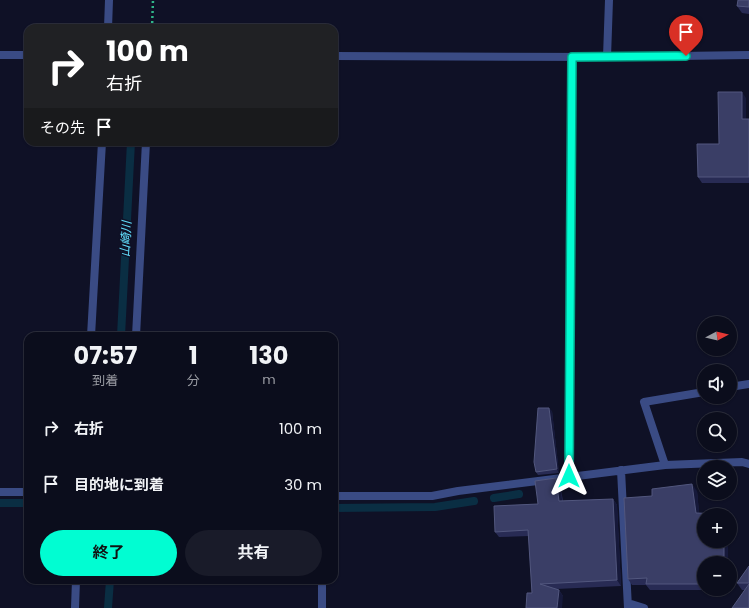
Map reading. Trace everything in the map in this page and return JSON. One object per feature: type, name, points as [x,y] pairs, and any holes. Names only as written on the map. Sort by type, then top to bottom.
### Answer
[{"type":"street","points":[[108,24],[109,0]]},
{"type":"street","points":[[607,57],[609,0]]},
{"type":"street","points":[[0,55],[24,55]]},
{"type":"street","points":[[338,56],[607,57],[749,55]]},
{"type":"street","points":[[569,476],[572,57]]},
{"type":"street","points":[[91,332],[102,146]]},
{"type":"street","points":[[136,332],[146,146]]},
{"type":"street","points":[[737,386],[749,384]]},
{"type":"street","points":[[665,465],[644,402],[697,393]]},
{"type":"street","points":[[338,496],[432,496],[569,476],[665,465],[742,462],[749,464]]},
{"type":"street","points":[[621,470],[628,606],[644,608]]},
{"type":"street","points":[[0,492],[24,492]]},
{"type":"street","points":[[75,608],[76,584]]},
{"type":"street","points":[[322,584],[322,608]]},
{"type":"path","points":[[152,24],[153,0]]},
{"type":"building","points":[[738,0],[749,0],[749,7],[737,6]]},
{"type":"building","points":[[718,92],[742,92],[742,119],[749,119],[749,177],[698,177],[697,144],[719,144]]},
{"type":"building","points":[[538,408],[549,408],[557,469],[536,472],[534,462]]},
{"type":"building","points":[[556,478],[559,501],[613,499],[617,580],[540,584],[559,590],[557,608],[526,608],[527,593],[532,593],[528,530],[495,532],[494,506],[538,504],[535,481]]},
{"type":"building","points":[[692,484],[697,513],[697,548],[724,548],[724,556],[697,556],[697,584],[646,584],[647,578],[628,579],[624,498],[652,496],[652,489]]},
{"type":"building","points":[[749,566],[749,583],[737,583]]},
{"type":"building","points":[[749,584],[749,608],[732,608]]},
{"type":"waterway","name":"山崎川","points":[[121,332],[131,146]]},
{"type":"waterway","points":[[494,498],[519,494]]},
{"type":"waterway","points":[[338,508],[435,507],[474,501]]},
{"type":"waterway","points":[[0,503],[24,503]]},
{"type":"waterway","name":"山崎川","points":[[108,608],[110,584]]},
{"type":"route","points":[[569,476],[572,57],[686,56]]}]
